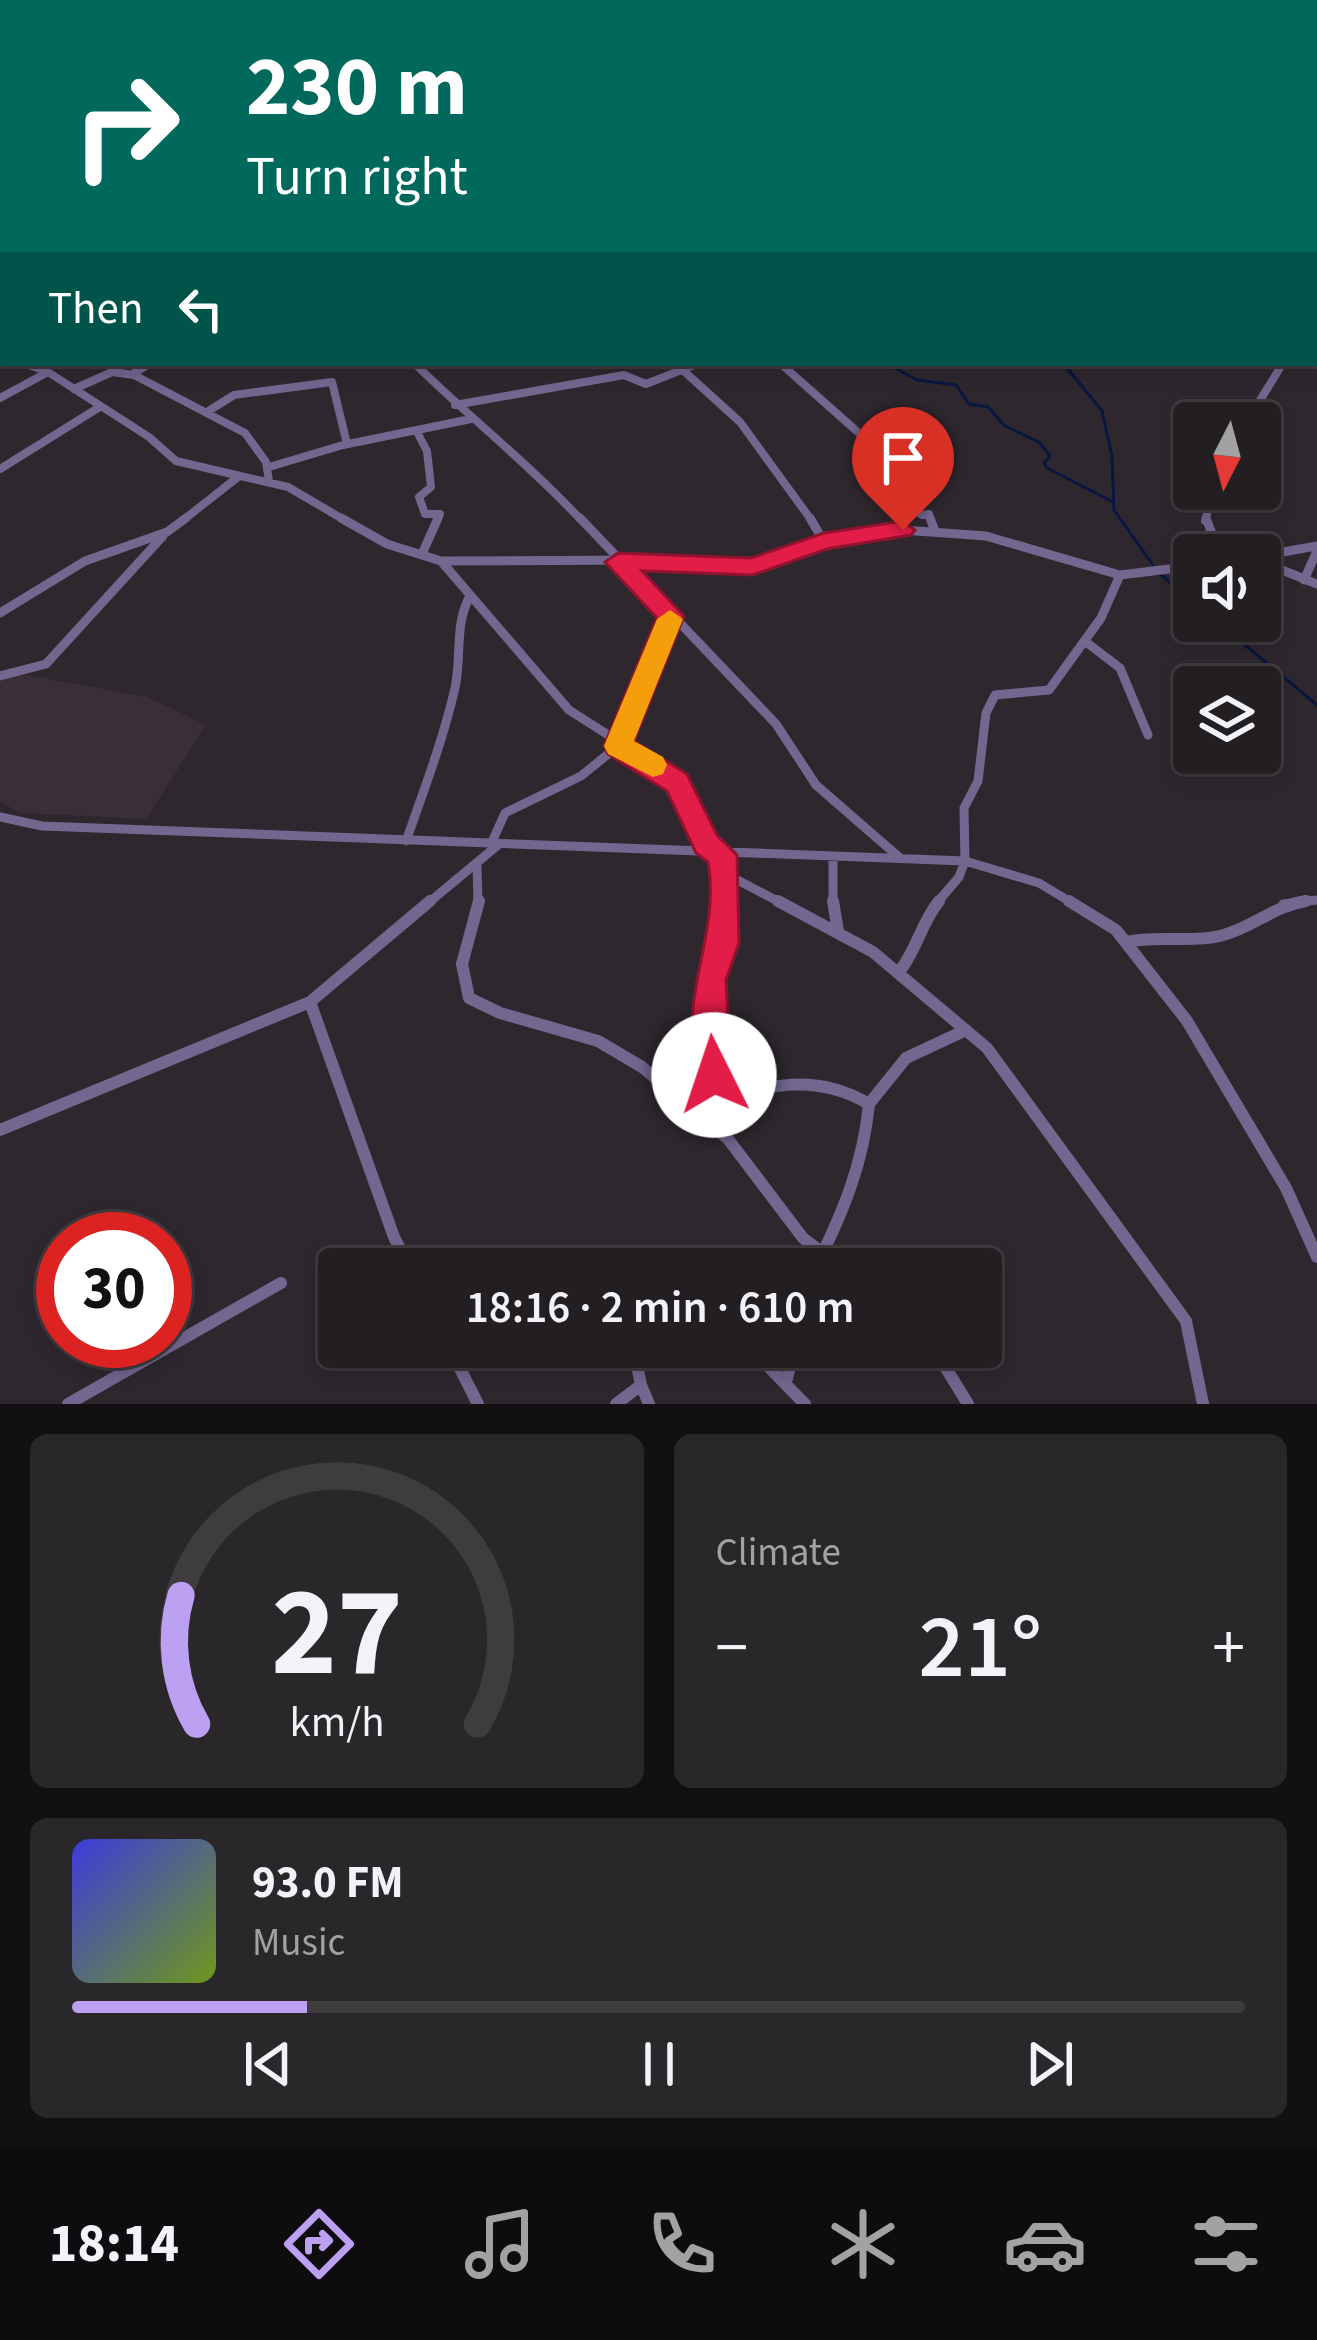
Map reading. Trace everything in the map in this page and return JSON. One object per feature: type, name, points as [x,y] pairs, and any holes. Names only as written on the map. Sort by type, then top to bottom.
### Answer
[{"type":"street","points":[[32,366],[149,436],[176,461],[268,481],[307,496],[387,544],[441,561],[753,566],[824,542],[903,530],[986,536],[1120,575],[1173,569]]},
{"type":"street","points":[[74,389],[106,373],[134,373],[146,366]]},
{"type":"street","points":[[417,366],[471,419],[520,455],[776,724],[816,785],[900,859]]},
{"type":"street","points":[[455,405],[624,375],[646,385],[678,366],[734,417],[788,479],[824,542]]},
{"type":"street","points":[[783,366],[869,442],[902,500],[928,514],[935,532]]},
{"type":"street","points":[[1259,402],[1281,366]]},
{"type":"street","points":[[0,398],[48,372]]},
{"type":"street","points":[[134,373],[148,385],[210,410],[251,438],[269,466],[268,481]]},
{"type":"street","points":[[210,410],[234,394],[332,382],[347,444]]},
{"type":"street","points":[[0,469],[98,408]]},
{"type":"street","points":[[269,466],[321,447],[471,419]]},
{"type":"street","points":[[417,432],[431,468],[431,487],[418,497],[425,514],[440,514],[422,554]]},
{"type":"street","points":[[0,676],[46,664],[167,532],[238,477]]},
{"type":"street","points":[[0,613],[85,561],[167,532]]},
{"type":"street","points":[[1281,555],[1317,549]]},
{"type":"street","points":[[1304,580],[1317,549]]},
{"type":"street","points":[[441,561],[495,620],[542,683],[592,731],[677,783],[707,844],[722,855],[723,943],[710,980],[709,1000],[715,1118]]},
{"type":"street","points":[[1281,568],[1317,584]]},
{"type":"street","points":[[899,972],[915,952],[926,916],[959,877],[964,861],[964,808],[978,781],[986,713],[995,695],[1048,690],[1086,641],[1120,575]]},
{"type":"street","points":[[406,841],[441,742],[461,657],[456,631],[470,596]]},
{"type":"street","points":[[0,1130],[310,1002],[477,865],[494,844],[505,812],[580,776],[618,746],[671,616]]},
{"type":"street","points":[[1086,641],[1103,649],[1128,677],[1148,735]]},
{"type":"street","points":[[0,817],[42,826],[964,861],[1039,883],[1073,900],[1126,942],[1187,1021],[1286,1188],[1317,1257]]},
{"type":"street","points":[[833,857],[832,897],[838,931]]},
{"type":"street","points":[[477,865],[480,911],[462,949],[459,970],[469,998],[516,1019],[597,1040],[715,1118],[806,1248]]},
{"type":"street","points":[[725,873],[774,903],[838,931],[899,972],[987,1048],[1186,1321],[1203,1404]]},
{"type":"street","points":[[1126,942],[1213,938],[1250,928],[1280,905],[1317,900]]},
{"type":"street","points":[[310,1002],[399,1248]]},
{"type":"street","points":[[825,1248],[853,1190],[865,1146],[869,1104],[906,1058],[966,1030]]},
{"type":"street","points":[[715,1118],[750,1090],[840,1087],[869,1104]]},
{"type":"street","points":[[68,1404],[281,1283]]},
{"type":"street","points":[[460,1368],[478,1404]]},
{"type":"street","points":[[637,1368],[650,1404]]},
{"type":"street","points":[[771,1368],[806,1404]]},
{"type":"street","points":[[786,1382],[790,1368]]},
{"type":"street","points":[[946,1368],[968,1404]]},
{"type":"street","points":[[616,1404],[641,1385]]},
{"type":"shaded area","points":[[0,670],[147,697],[206,725],[146,819],[20,813],[0,801]]},
{"type":"waterway","points":[[891,366],[917,380],[956,385],[969,404],[988,407],[1005,426],[1039,442],[1050,456],[1044,463],[1047,468],[1113,502]]},
{"type":"waterway","points":[[1065,366],[1102,411],[1112,456],[1114,510],[1153,565]]},
{"type":"waterway","points":[[1159,573],[1173,585]]},
{"type":"waterway","points":[[1241,642],[1317,705]]},
{"type":"slow traffic","points":[[653,765],[618,746],[626,716],[659,652],[670,619]]},
{"type":"route","points":[[714,1075],[709,1000],[710,980],[723,943],[722,855],[707,844],[677,783],[618,746],[626,716],[659,652],[671,616],[618,562],[753,566],[824,542],[903,530]]}]
